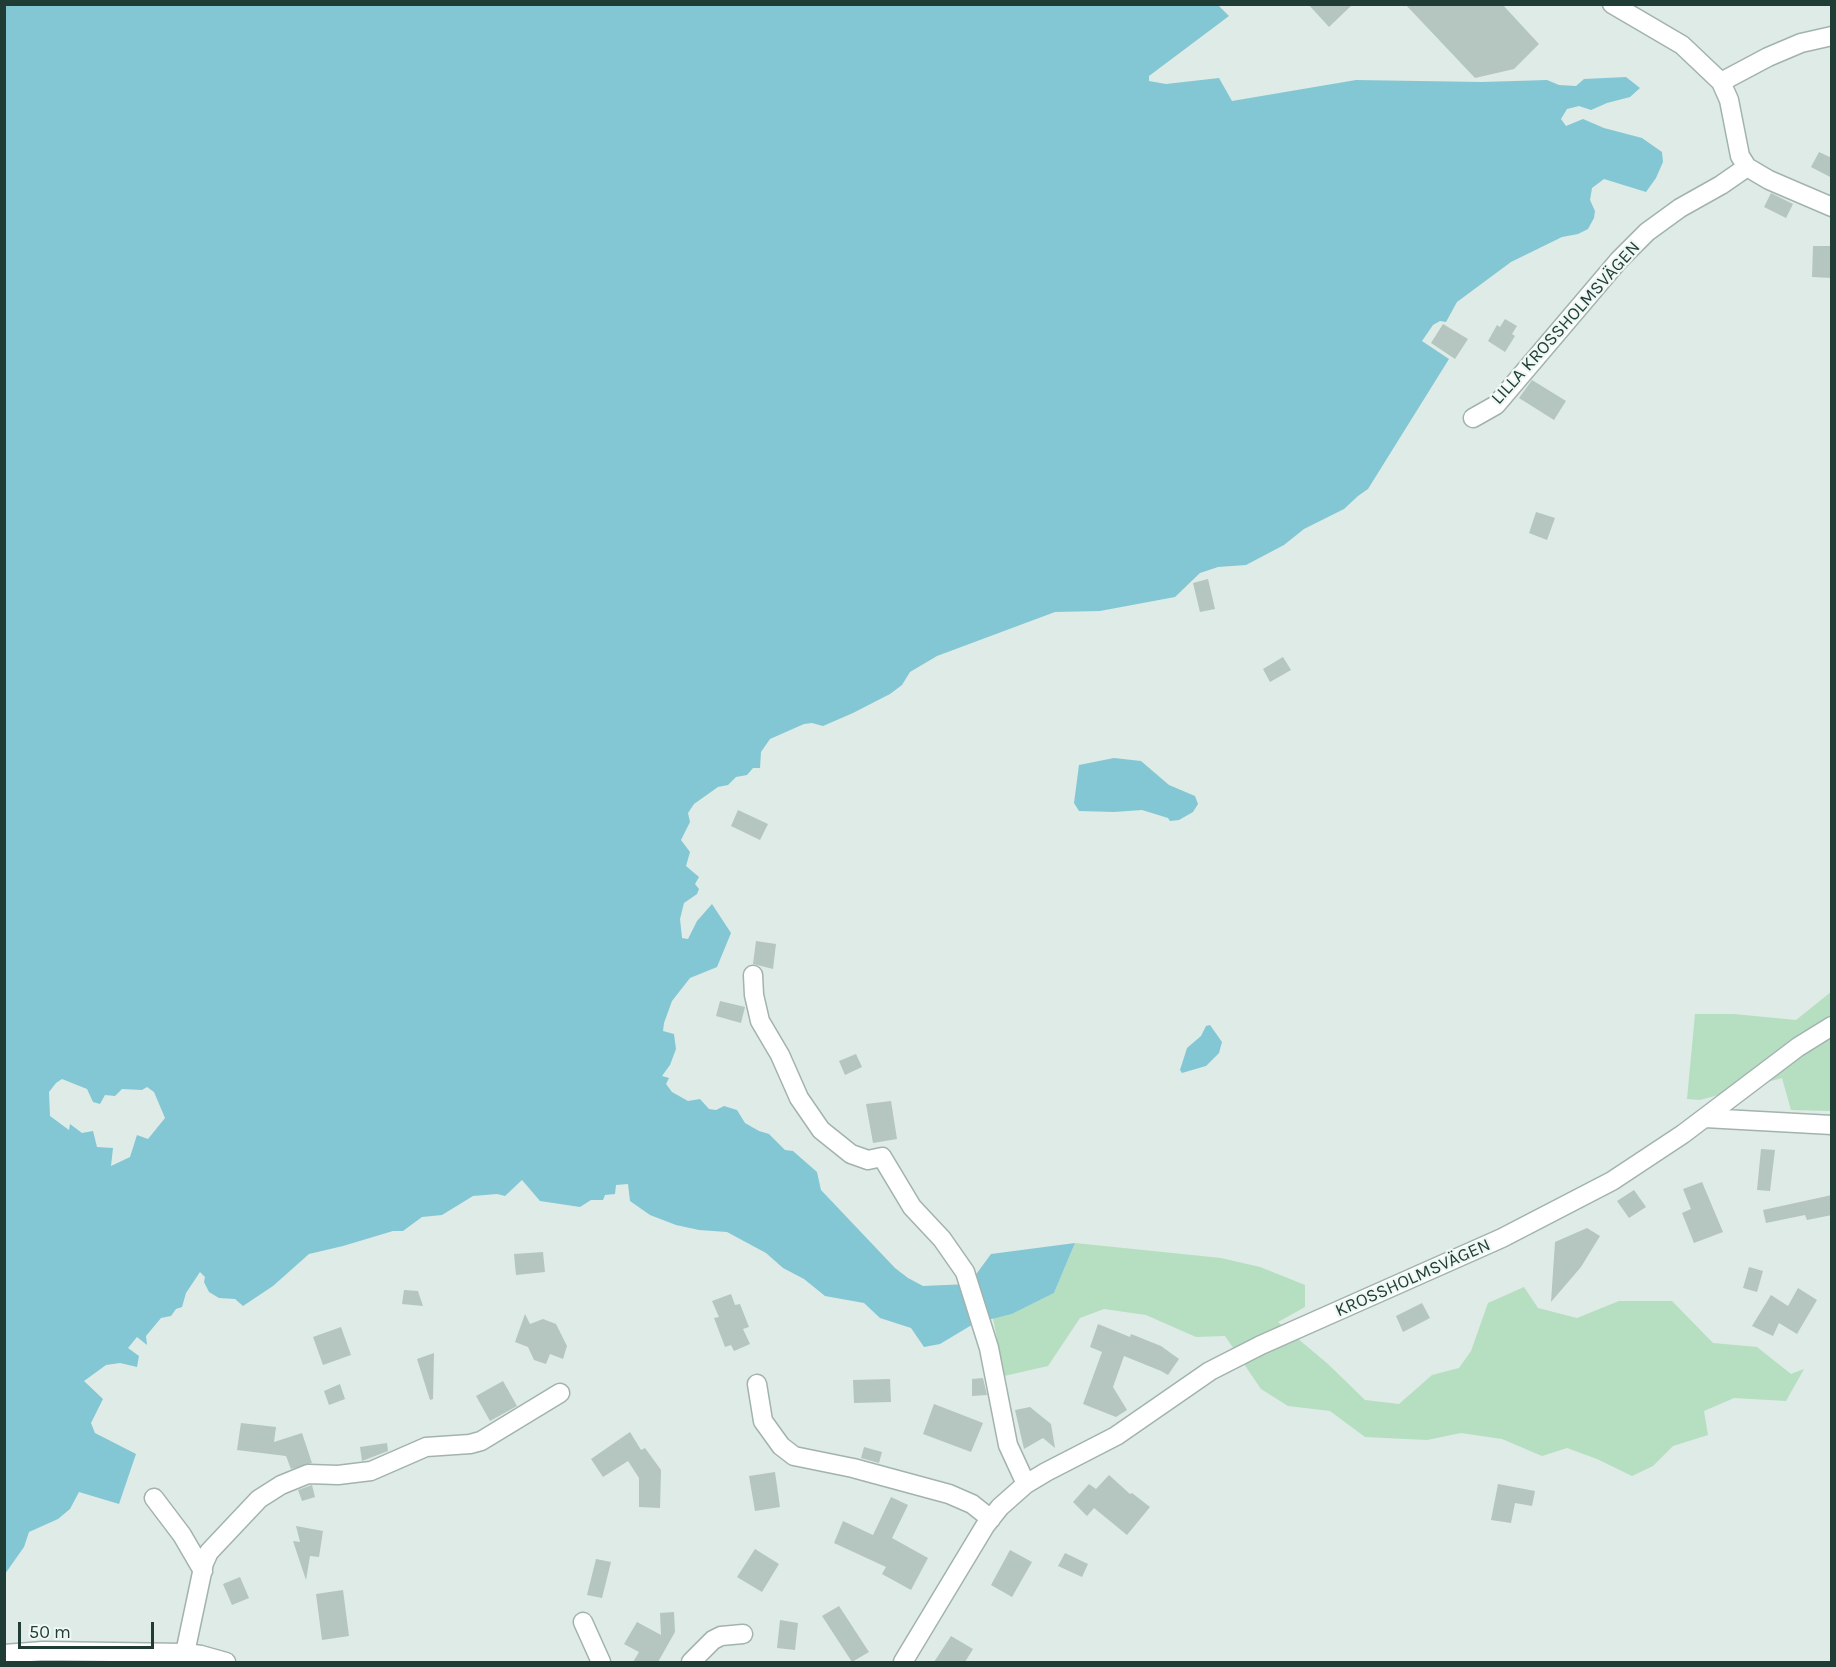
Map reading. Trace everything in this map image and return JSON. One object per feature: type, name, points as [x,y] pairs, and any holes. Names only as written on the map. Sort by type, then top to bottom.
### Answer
[{"type":"street","points":[[1612,4],[1682,45],[1720,82],[1729,100],[1740,156],[1748,166],[1769,180],[1832,207]]},
{"type":"street","points":[[1720,82],[1776,53],[1801,43],[1832,36]]},
{"type":"street","name":"LILLA KROSSHOLMSVÄGEN","points":[[1473,418],[1497,405],[1619,260],[1640,239],[1680,208],[1748,166]]},
{"type":"street","points":[[753,975],[754,995],[760,1021],[780,1054],[799,1098],[821,1130],[850,1154],[868,1160],[882,1157],[912,1207],[942,1239],[965,1272],[989,1348],[1008,1445],[1026,1484]]},
{"type":"street","name":"KROSSHOLMSVÄGEN","points":[[903,1662],[952,1578],[991,1519],[1026,1484],[1116,1436],[1210,1371],[1502,1238],[1612,1181],[1705,1118],[1798,1047],[1832,1026]]},
{"type":"street","points":[[1705,1118],[1832,1125]]},
{"type":"street","points":[[757,1384],[763,1422],[781,1446],[794,1456],[853,1468],[949,1494],[972,1504],[991,1519]]},
{"type":"street","points":[[185,1653],[209,1552],[215,1543],[259,1499],[281,1485],[308,1474],[370,1472],[426,1447],[481,1441],[560,1393]]},
{"type":"street","points":[[154,1498],[182,1535],[203,1571]]},
{"type":"street","points":[[582,1622],[601,1662]]},
{"type":"street","points":[[691,1662],[721,1636],[743,1634]]},
{"type":"street","points":[[4,1654],[43,1651],[185,1653],[226,1662]]},
{"type":"green space","points":[[1831,992],[1831,1111],[1791,1110],[1782,1078],[1700,1100],[1687,1099],[1695,1014],[1734,1014],[1796,1020]]},
{"type":"green space","points":[[1075,1243],[1221,1258],[1260,1267],[1305,1285],[1305,1307],[1278,1322],[1328,1364],[1365,1400],[1399,1404],[1432,1375],[1459,1368],[1471,1351],[1488,1303],[1524,1287],[1538,1308],[1577,1318],[1619,1301],[1672,1301],[1713,1343],[1757,1347],[1791,1374],[1804,1369],[1786,1401],[1734,1398],[1704,1411],[1708,1435],[1673,1446],[1653,1466],[1632,1476],[1567,1448],[1542,1456],[1502,1439],[1461,1433],[1427,1440],[1365,1437],[1330,1411],[1288,1406],[1261,1389],[1225,1336],[1196,1337],[1146,1315],[1104,1309],[1080,1318],[1048,1366],[1004,1376],[993,1318],[1012,1314],[1054,1293]]},
{"type":"water","points":[[5,5],[1218,5],[1229,16],[1149,76],[1149,81],[1166,84],[1219,78],[1232,101],[1356,80],[1482,82],[1547,80],[1559,85],[1576,86],[1584,79],[1626,77],[1640,88],[1630,97],[1591,110],[1579,106],[1567,109],[1561,119],[1566,126],[1583,119],[1604,128],[1642,138],[1662,152],[1663,162],[1656,178],[1646,192],[1604,179],[1592,188],[1590,200],[1595,211],[1588,229],[1578,234],[1562,237],[1511,262],[1457,302],[1446,322],[1440,321],[1433,325],[1422,341],[1449,359],[1368,489],[1344,509],[1304,529],[1284,545],[1246,565],[1218,567],[1200,573],[1175,597],[1100,611],[1055,612],[937,656],[910,672],[902,685],[890,694],[853,713],[823,726],[812,723],[804,724],[770,739],[761,752],[760,768],[753,768],[747,775],[736,777],[728,785],[718,787],[694,804],[688,813],[690,822],[681,840],[690,852],[686,866],[699,877],[695,884],[699,889],[697,894],[684,903],[680,919],[682,938],[688,939],[697,921],[712,904],[731,933],[717,967],[690,978],[672,1001],[663,1031],[674,1034],[676,1049],[670,1065],[662,1076],[669,1078],[666,1084],[672,1092],[688,1101],[700,1099],[709,1109],[716,1110],[724,1106],[737,1110],[745,1123],[769,1134],[785,1150],[793,1151],[817,1172],[821,1190],[895,1268],[923,1286],[969,1284],[991,1254],[1075,1243],[1054,1293],[1012,1314],[975,1323],[940,1344],[924,1347],[911,1328],[880,1318],[864,1303],[825,1296],[804,1279],[783,1268],[766,1253],[727,1232],[699,1230],[676,1225],[650,1215],[630,1201],[628,1184],[616,1185],[615,1194],[605,1195],[603,1200],[591,1200],[580,1207],[540,1201],[522,1180],[505,1196],[497,1194],[473,1196],[442,1215],[422,1217],[403,1231],[393,1231],[309,1254],[273,1286],[243,1306],[235,1299],[219,1298],[209,1292],[204,1282],[205,1277],[200,1272],[186,1293],[182,1307],[176,1309],[171,1316],[161,1318],[146,1336],[147,1345],[137,1337],[128,1348],[139,1356],[137,1367],[120,1363],[106,1365],[84,1381],[103,1399],[91,1423],[95,1433],[136,1454],[119,1504],[79,1492],[70,1509],[58,1519],[29,1532],[24,1547],[5,1574]],"holes":[[[62,1079],[87,1089],[93,1102],[100,1104],[105,1095],[115,1096],[122,1089],[142,1090],[147,1087],[154,1092],[165,1118],[148,1139],[137,1135],[130,1157],[111,1166],[113,1148],[97,1147],[93,1131],[82,1133],[70,1124],[69,1130],[50,1116],[49,1092],[56,1083]]]},
{"type":"water","points":[[1114,758],[1141,761],[1169,785],[1195,796],[1198,804],[1193,812],[1179,820],[1170,821],[1168,818],[1142,810],[1079,811],[1074,803],[1079,765]]},
{"type":"water","points":[[1210,1025],[1222,1042],[1219,1053],[1206,1066],[1182,1073],[1180,1070],[1187,1048],[1201,1036],[1206,1026]]},
{"type":"building","points":[[1308,4],[1353,4],[1329,27]]},
{"type":"building","points":[[1405,4],[1502,4],[1539,44],[1514,69],[1475,78]]},
{"type":"building","points":[[1819,152],[1832,158],[1832,178],[1811,167]]},
{"type":"building","points":[[1771,193],[1793,204],[1786,218],[1764,207]]},
{"type":"building","points":[[1813,246],[1832,246],[1832,278],[1812,277]]},
{"type":"building","points":[[1505,319],[1517,326],[1512,334],[1515,336],[1505,352],[1488,341],[1497,325],[1500,327]]},
{"type":"building","points":[[1443,324],[1468,339],[1455,359],[1431,343]]},
{"type":"building","points":[[1532,380],[1566,401],[1554,420],[1519,398]]},
{"type":"building","points":[[1536,512],[1555,518],[1547,540],[1529,533]]},
{"type":"building","points":[[1208,579],[1215,609],[1200,612],[1193,583]]},
{"type":"building","points":[[1283,657],[1291,670],[1270,682],[1263,669]]},
{"type":"building","points":[[738,810],[768,824],[760,840],[731,826]]},
{"type":"building","points":[[756,941],[776,944],[773,969],[753,964]]},
{"type":"building","points":[[720,1001],[745,1007],[741,1023],[716,1016]]},
{"type":"building","points":[[856,1054],[862,1067],[845,1075],[839,1061]]},
{"type":"building","points":[[891,1101],[897,1139],[873,1143],[866,1104]]},
{"type":"building","points":[[1761,1149],[1775,1150],[1770,1191],[1757,1190]]},
{"type":"building","points":[[1702,1182],[1723,1232],[1694,1243],[1682,1213],[1691,1209],[1683,1189]]},
{"type":"building","points":[[1634,1190],[1646,1207],[1629,1218],[1617,1201]]},
{"type":"building","points":[[1832,1195],[1832,1215],[1807,1220],[1805,1215],[1766,1223],[1763,1210]]},
{"type":"building","points":[[1587,1228],[1600,1236],[1581,1267],[1551,1302],[1555,1242]]},
{"type":"building","points":[[543,1252],[545,1272],[516,1275],[514,1254]]},
{"type":"building","points":[[1749,1267],[1763,1271],[1757,1292],[1743,1288]]},
{"type":"building","points":[[1798,1288],[1817,1300],[1797,1334],[1779,1323],[1773,1336],[1752,1326],[1771,1295],[1788,1306]]},
{"type":"building","points":[[404,1290],[418,1291],[423,1306],[402,1304]]},
{"type":"building","points":[[731,1294],[735,1305],[740,1304],[749,1327],[743,1329],[750,1344],[734,1351],[731,1345],[725,1347],[714,1318],[719,1317],[712,1301]]},
{"type":"building","points":[[1422,1303],[1430,1318],[1403,1332],[1396,1316]]},
{"type":"building","points":[[525,1314],[530,1324],[543,1319],[556,1324],[567,1346],[563,1359],[550,1354],[546,1364],[534,1360],[528,1347],[515,1342]]},
{"type":"building","points":[[1098,1324],[1161,1346],[1179,1359],[1168,1375],[1124,1356],[1113,1387],[1127,1410],[1116,1417],[1083,1404],[1102,1352],[1090,1347]]},
{"type":"building","points":[[341,1327],[351,1355],[323,1365],[313,1337]]},
{"type":"building","points":[[434,1353],[433,1399],[430,1400],[417,1359]]},
{"type":"building","points":[[983,1378],[987,1395],[972,1396],[972,1379]]},
{"type":"building","points":[[890,1379],[891,1402],[854,1403],[853,1380]]},
{"type":"building","points":[[503,1381],[517,1406],[490,1421],[476,1396]]},
{"type":"building","points":[[340,1384],[345,1399],[329,1405],[324,1391]]},
{"type":"building","points":[[934,1404],[983,1423],[971,1452],[923,1434]]},
{"type":"building","points":[[1030,1407],[1051,1424],[1055,1448],[1043,1438],[1024,1449],[1015,1410]]},
{"type":"building","points":[[241,1423],[276,1427],[274,1442],[302,1433],[312,1463],[291,1469],[286,1456],[237,1450]]},
{"type":"building","points":[[630,1432],[641,1450],[645,1448],[661,1470],[660,1508],[639,1507],[639,1478],[628,1461],[603,1477],[591,1459]]},
{"type":"building","points":[[387,1443],[388,1451],[362,1461],[360,1447]]},
{"type":"building","points":[[864,1447],[882,1452],[879,1463],[861,1458]]},
{"type":"building","points":[[775,1472],[780,1507],[755,1511],[749,1476]]},
{"type":"building","points":[[1109,1475],[1130,1494],[1132,1493],[1150,1507],[1127,1535],[1094,1508],[1087,1516],[1073,1502],[1089,1484],[1096,1489]]},
{"type":"building","points":[[1498,1484],[1535,1491],[1532,1506],[1515,1503],[1511,1523],[1491,1520]]},
{"type":"building","points":[[312,1485],[315,1497],[302,1501],[298,1490]]},
{"type":"building","points":[[891,1497],[908,1505],[892,1538],[928,1558],[911,1590],[882,1574],[886,1567],[834,1543],[843,1521],[873,1535]]},
{"type":"building","points":[[296,1526],[323,1531],[319,1557],[310,1556],[306,1580],[293,1541],[300,1542]]},
{"type":"building","points":[[755,1549],[779,1564],[762,1592],[737,1577]]},
{"type":"building","points":[[1010,1550],[1032,1562],[1012,1597],[991,1585]]},
{"type":"building","points":[[1065,1553],[1088,1564],[1082,1577],[1058,1566]]},
{"type":"building","points":[[596,1559],[611,1562],[602,1598],[587,1595]]},
{"type":"building","points":[[240,1577],[249,1598],[232,1605],[223,1584]]},
{"type":"building","points":[[343,1590],[349,1636],[322,1640],[316,1594]]},
{"type":"building","points":[[839,1606],[869,1652],[852,1662],[822,1616]]},
{"type":"building","points":[[674,1612],[675,1632],[658,1662],[633,1662],[639,1652],[624,1644],[637,1622],[661,1635],[660,1613]]},
{"type":"building","points":[[780,1620],[798,1623],[795,1650],[777,1648]]},
{"type":"building","points":[[951,1636],[973,1649],[965,1662],[934,1662]]}]
